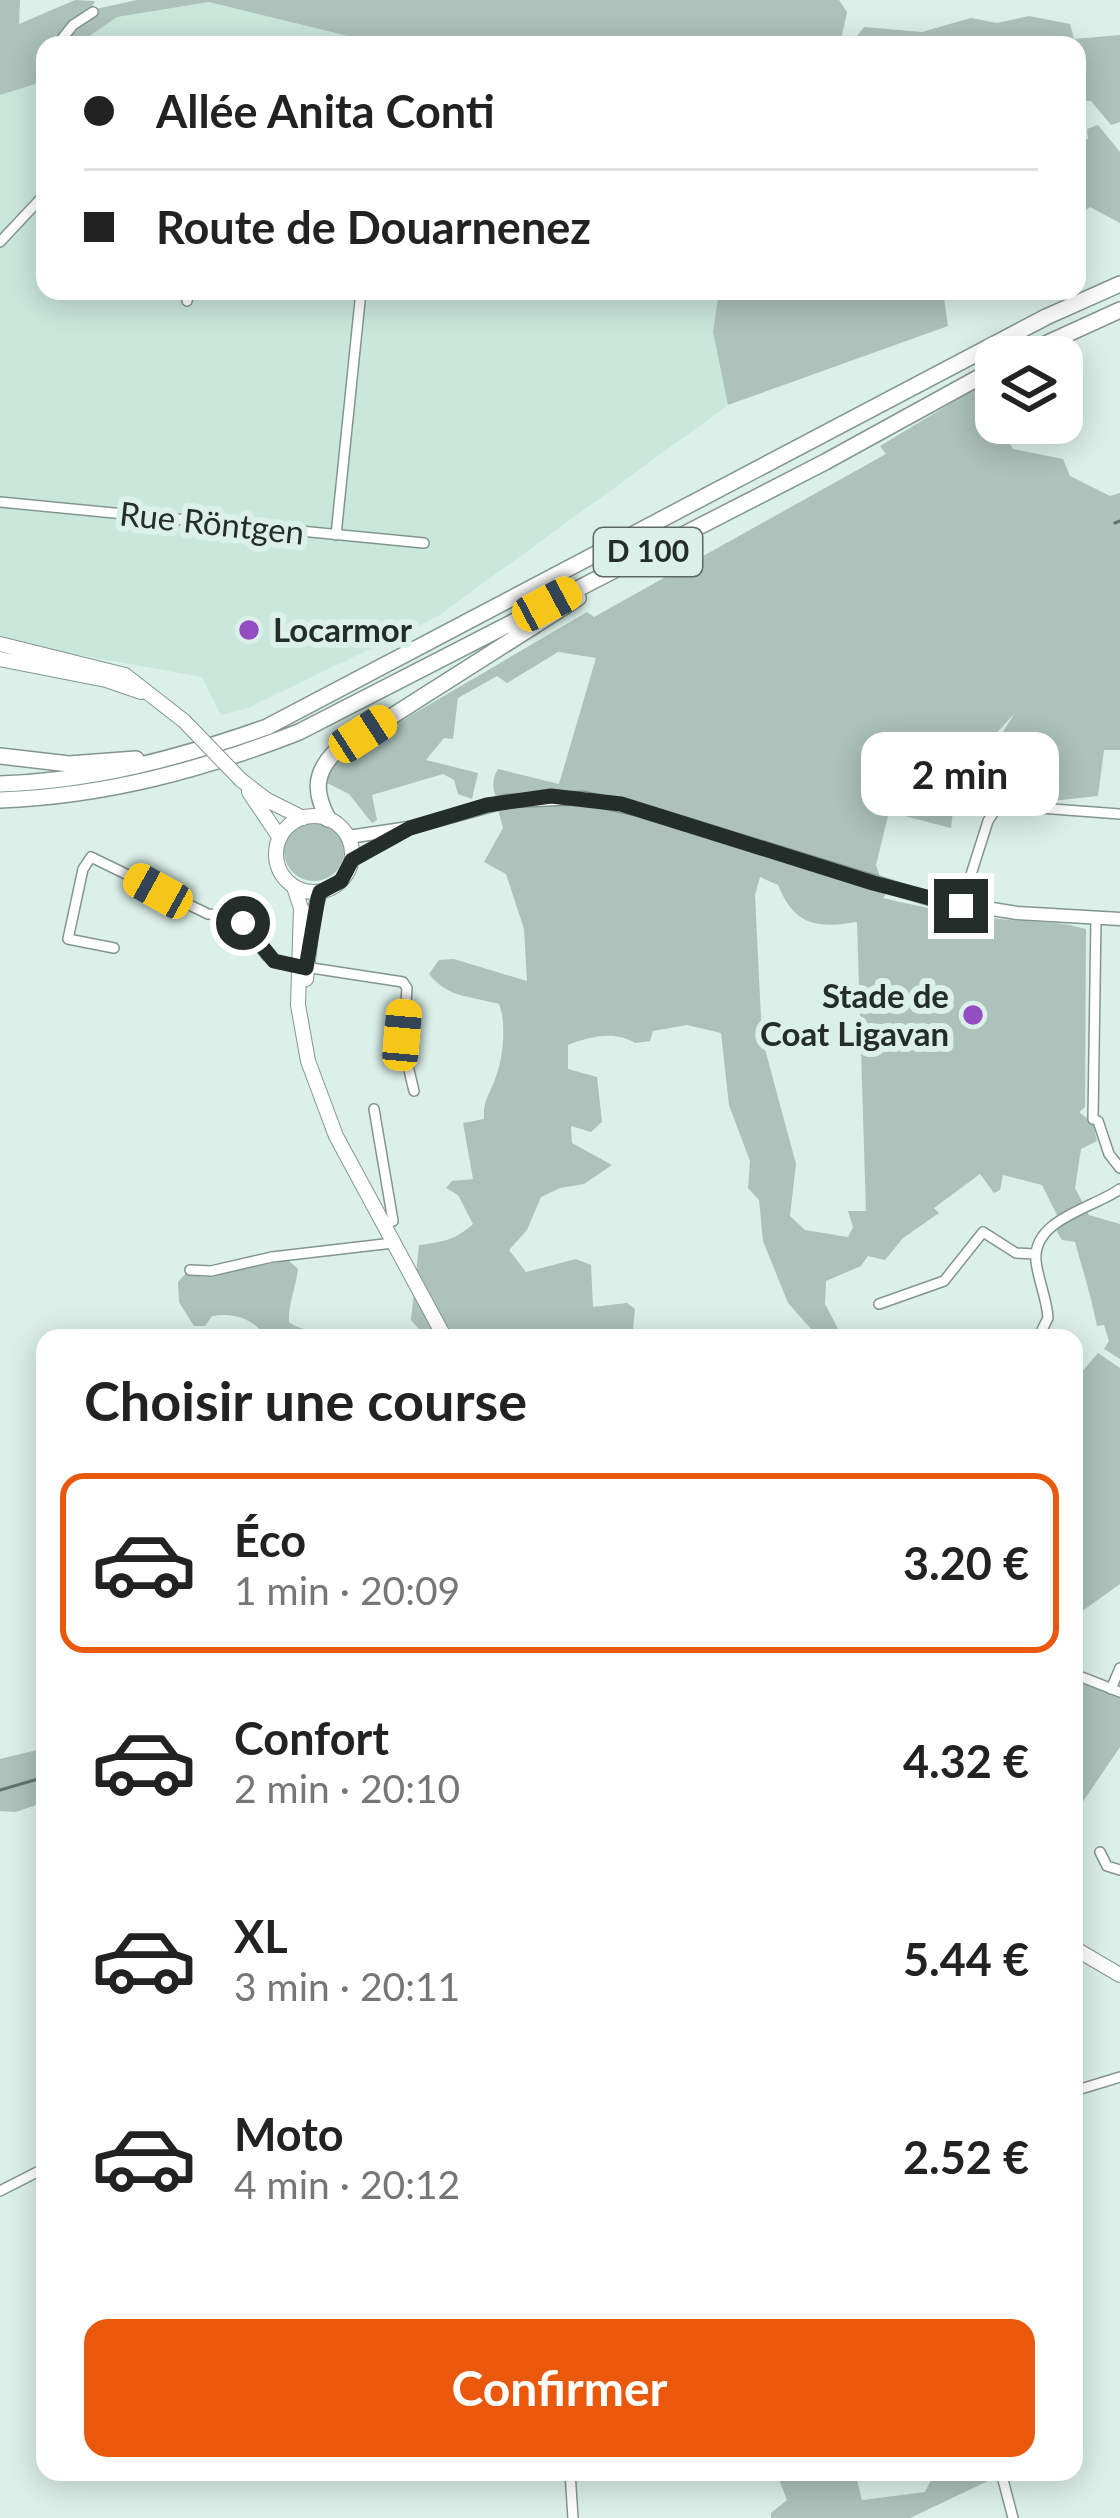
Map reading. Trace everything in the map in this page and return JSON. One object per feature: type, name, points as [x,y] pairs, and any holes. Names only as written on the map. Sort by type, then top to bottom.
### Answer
[{"type":"highway","name":"D 100","points":[[1086,299],[1120,284]]},
{"type":"highway","name":"D 100","points":[[0,784],[126,770],[267,727],[1084,300]]},
{"type":"highway","points":[[1063,336],[1120,310]]},
{"type":"highway","name":"D 100","points":[[0,800],[112,789],[233,758],[316,724],[975,380]]},
{"type":"highway","points":[[328,819],[316,786],[334,753],[629,562]]},
{"type":"highway","points":[[0,756],[40,763],[106,762],[267,727]]},
{"type":"main road","points":[[0,644],[125,674],[184,721],[267,800],[303,818],[328,819],[348,837],[352,860]]},
{"type":"main road","points":[[0,659],[115,682],[157,699]]},
{"type":"main road","points":[[242,780],[280,838]]},
{"type":"main road","points":[[348,837],[410,828],[507,800],[584,798],[621,804],[961,906],[1120,919]]},
{"type":"main road","points":[[303,818],[280,838],[276,860],[295,887],[320,892],[341,881],[352,860],[410,828]]},
{"type":"main road","points":[[295,887],[301,908],[302,967],[318,1091],[336,1136],[440,1329]]},
{"type":"main road","points":[[302,967],[320,892]]},
{"type":"main road","points":[[1083,1953],[1120,1975]]},
{"type":"street","points":[[64,36],[93,12]]},
{"type":"street","points":[[0,242],[36,204]]},
{"type":"street","points":[[336,535],[360,300]]},
{"type":"street","name":"Rue Röntgen","points":[[0,502],[424,543]]},
{"type":"street","points":[[961,906],[988,821],[998,805],[1120,814]]},
{"type":"street","points":[[114,948],[68,939],[83,869],[91,856],[208,914],[235,916],[267,956],[302,967],[403,982],[407,988],[403,1045],[415,1090]]},
{"type":"street","points":[[1096,917],[1095,1120],[1120,1168]]},
{"type":"street","points":[[374,1109],[393,1221],[384,1226]]},
{"type":"street","points":[[1042,1329],[1048,1313],[1036,1254],[1047,1231],[1120,1183]]},
{"type":"street","points":[[878,1304],[944,1281],[983,1232],[1016,1253],[1036,1254]]},
{"type":"street","points":[[190,1270],[211,1271],[272,1256],[394,1243]]},
{"type":"street","points":[[1083,1678],[1115,1691],[1120,1668]]},
{"type":"street","points":[[1100,1852],[1107,1866],[1120,1870]]},
{"type":"street","points":[[1083,2088],[1120,2077]]},
{"type":"street","points":[[0,2191],[36,2173]]},
{"type":"street","points":[[571,2481],[573,2518]]},
{"type":"street","points":[[1003,2481],[1013,2518]]},
{"type":"shaded area","points":[[0,0],[20,0],[19,24],[75,0],[95,1],[91,10],[137,0],[839,0],[847,12],[842,36],[348,36],[209,2],[117,17],[89,36],[36,36],[36,84],[0,95]]},
{"type":"shaded area","points":[[227,3],[351,36],[89,36],[117,17]]},
{"type":"shaded area","points":[[1029,16],[1070,24],[1073,36],[857,36],[864,27],[922,32],[971,18],[997,23]]},
{"type":"shaded area","points":[[1120,35],[1120,122],[1111,125],[1086,101],[1086,38]]},
{"type":"shaded area","points":[[36,84],[36,300],[718,300],[713,332],[728,405],[438,616],[248,708],[221,715],[202,677],[0,641],[0,95]]},
{"type":"shaded area","points":[[1098,125],[1120,152],[1120,223],[1090,207],[1086,210],[1087,129]]},
{"type":"shaded area","points":[[718,300],[944,300],[948,326],[728,405],[713,332]]},
{"type":"shaded area","points":[[975,389],[975,444],[1010,444],[1013,449],[1063,459],[1070,476],[1110,496],[1120,493],[1120,750],[1104,750],[1098,796],[1042,802],[962,795],[1015,713],[957,776],[951,828],[889,812],[876,865],[886,894],[883,898],[961,914],[1086,929],[1085,1107],[1079,1112],[1093,1123],[1097,1141],[1081,1149],[1075,1188],[1089,1215],[1120,1224],[1120,1359],[1104,1349],[1109,1341],[1104,1325],[1097,1326],[1075,1242],[1062,1240],[1056,1230],[1062,1225],[1042,1185],[1003,1175],[1000,1190],[994,1193],[980,1174],[934,1208],[939,1213],[903,1238],[885,1260],[868,1256],[861,1266],[826,1281],[825,1304],[838,1329],[811,1329],[788,1303],[763,1241],[759,1200],[748,1188],[750,1161],[729,1105],[721,1033],[687,1025],[653,1031],[650,1041],[601,1036],[568,1045],[568,1069],[597,1077],[602,1122],[591,1132],[571,1126],[572,1143],[612,1165],[584,1184],[541,1197],[527,1230],[509,1250],[526,1272],[576,1259],[591,1265],[593,1307],[627,1303],[635,1309],[633,1329],[418,1329],[411,1320],[419,1245],[461,1234],[473,1224],[458,1195],[446,1188],[452,1181],[473,1179],[463,1123],[484,1119],[500,1064],[503,1032],[499,1004],[452,992],[429,974],[439,960],[454,959],[527,981],[524,929],[506,874],[484,862],[503,828],[494,779],[498,769],[559,784],[596,658],[558,652],[507,683],[497,676],[458,698],[453,739],[444,738],[426,760],[478,773],[472,799],[458,794],[454,780],[443,774],[372,795],[377,820],[372,823],[349,794],[323,781],[350,751],[587,612],[594,617],[886,454],[880,446]],"holes":[[[760,877],[778,885],[792,909],[809,922],[857,922],[866,1211],[848,1211],[853,1227],[848,1237],[805,1230],[790,1216],[796,1164],[762,1038],[755,895]]]},
{"type":"shaded area","points":[[314,821],[335,830],[344,851],[335,872],[314,881],[293,872],[284,851],[293,830]]},
{"type":"shaded area","points":[[288,1260],[298,1269],[289,1322],[306,1329],[259,1329],[229,1315],[212,1316],[205,1326],[194,1326],[179,1302],[178,1282],[185,1274],[204,1277]]},
{"type":"shaded area","points":[[1098,1353],[1120,1368],[1120,1584],[1083,1611],[1083,1370]]},
{"type":"shaded area","points":[[1083,1682],[1120,1695],[1120,1747],[1083,1802]]},
{"type":"shaded area","points":[[36,1750],[36,1805],[0,1811],[0,1759]]},
{"type":"shaded area","points":[[780,2481],[857,2481],[862,2500],[925,2492],[930,2481],[988,2481],[910,2518],[771,2518],[787,2500]]},
{"type":"waterway","points":[[1115,523],[1120,521]]},
{"type":"waterway","points":[[0,1790],[36,1780]]},
{"type":"place","name":"Locarmor","points":[[249,630]]},
{"type":"place","name":"Stade de Coat Ligavan","points":[[973,1015]]},
{"type":"route","points":[[243,923],[267,956],[306,968],[320,892],[341,881],[352,860],[410,828],[440,818],[507,800],[551,796],[621,804],[961,906]]}]
